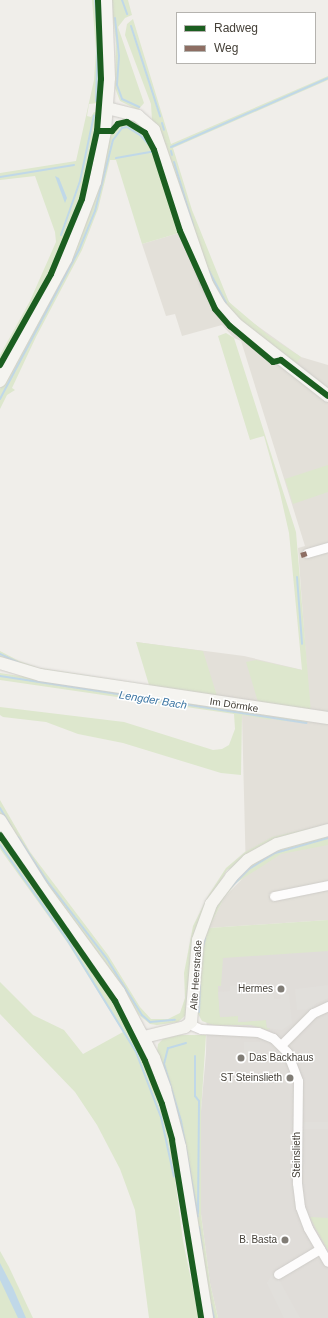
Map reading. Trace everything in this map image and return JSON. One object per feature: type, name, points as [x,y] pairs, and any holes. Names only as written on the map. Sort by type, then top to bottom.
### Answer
[{"type":"main road","points":[[0,381],[57,276],[80,226],[95,182],[107,108],[110,60],[106,0]]},
{"type":"main road","points":[[107,108],[138,116],[154,130],[207,284],[219,305],[236,324],[328,396]]},
{"type":"main road","name":"Im Dörmke","points":[[0,663],[47,676],[328,718]]},
{"type":"main road","points":[[0,820],[42,887],[109,976],[144,1037],[159,1070],[176,1127],[207,1318]]},
{"type":"main road","name":"Alte Heerstraße","points":[[144,1037],[189,1024],[193,1016],[198,940],[206,915],[218,893],[239,868],[267,849],[297,837],[328,830]]},
{"type":"street","points":[[307,553],[328,547]]},
{"type":"street","points":[[274,896],[328,885]]},
{"type":"street","points":[[281,1045],[313,1013],[328,1006]]},
{"type":"street","name":"Steinslieth","points":[[189,1024],[202,1029],[258,1032],[281,1045],[292,1062],[298,1081],[299,1201],[308,1228],[328,1262]]},
{"type":"street","points":[[278,1274],[320,1249]]},
{"type":"shaded area","points":[[179,233],[201,235],[220,286],[229,302],[242,315],[301,357],[328,365],[328,920],[209,928],[224,898],[246,875],[242,715],[237,709],[136,642],[244,656],[307,671],[298,548],[305,546],[241,341],[234,338],[222,325],[182,336],[175,314],[166,316],[142,244]]},
{"type":"shaded area","points":[[328,935],[328,1318],[218,1318],[210,1283],[201,1214],[201,1111],[206,1053],[208,947]]},
{"type":"shaded area","points":[[242,985],[243,990],[273,988],[274,999],[281,999],[281,994],[289,994],[292,1023],[282,1030],[267,1028],[266,1020],[238,1022],[238,1016],[220,1017],[218,992],[230,991],[230,986]]},
{"type":"shaded area","points":[[328,985],[328,998],[315,1004],[314,1009],[297,1010],[295,989]]},
{"type":"shaded area","points":[[244,1042],[260,1042],[260,1050],[254,1050],[254,1054],[244,1054]]},
{"type":"shaded area","points":[[303,1122],[328,1122],[328,1129],[303,1129]]},
{"type":"shaded area","points":[[274,1271],[300,1318],[284,1318],[267,1283]]},
{"type":"green space","points":[[92,0],[96,0],[98,13],[100,78],[98,103],[89,104],[87,116],[91,117],[94,112],[97,113],[86,180],[58,254],[0,363],[0,355],[30,301],[56,242],[55,232],[35,176],[0,180],[0,173],[76,161],[94,80],[96,50]]},
{"type":"green space","points":[[111,0],[128,0],[132,15],[125,18],[118,27],[144,103],[138,110],[120,101],[115,88],[116,43]]},
{"type":"green space","points":[[133,19],[171,144],[328,76],[328,80],[173,148],[192,210],[229,302],[269,336],[301,357],[296,364],[233,315],[214,288],[195,237],[166,146],[152,120],[151,104],[125,35],[127,24]]},
{"type":"green space","points":[[124,119],[138,123],[151,135],[188,239],[184,240],[179,233],[142,244],[116,160],[110,160],[98,209],[82,250],[36,337],[12,388],[15,390],[7,395],[0,409],[0,389],[56,288],[112,126],[116,121]]},
{"type":"green space","points":[[226,333],[234,338],[296,532],[311,713],[55,675],[0,658],[0,651],[19,661],[39,668],[149,685],[136,642],[203,651],[217,696],[258,702],[246,662],[256,660],[302,670],[289,533],[280,493],[264,436],[250,440],[218,336]]},
{"type":"green space","points":[[328,465],[328,492],[293,504],[285,479]]},
{"type":"green space","points":[[0,673],[272,716],[271,720],[242,715],[241,775],[221,773],[123,743],[78,734],[46,722],[3,717],[0,715],[0,707],[124,722],[213,750],[222,749],[229,745],[235,729],[234,714],[0,680]]},
{"type":"green space","points":[[276,715],[306,720],[307,723],[276,720]]},
{"type":"green space","points":[[0,800],[30,852],[108,955],[140,1007],[151,1019],[168,1019],[180,1013],[185,998],[184,973],[193,926],[208,896],[226,868],[245,852],[272,837],[328,824],[328,827],[227,870],[211,898],[187,1014],[178,1022],[157,1025],[150,1024],[139,1015],[108,966],[51,890],[8,828],[0,813]]},
{"type":"green space","points":[[328,834],[328,845],[281,854],[236,883],[224,898],[209,928],[328,920],[328,951],[223,958],[221,986],[218,986],[220,1017],[238,1016],[239,1022],[266,1020],[267,1028],[271,1028],[267,1030],[251,1025],[213,1025],[202,1021],[197,1012],[198,959],[213,908],[246,868],[267,854]]},
{"type":"green space","points":[[0,838],[113,1002],[149,1074],[170,1140],[183,1241],[199,1318],[149,1318],[135,1210],[120,1169],[97,1125],[75,1092],[0,1014],[0,982],[33,1015],[64,1030],[83,1054],[123,1032],[67,942],[0,849]]},
{"type":"green space","points":[[178,1035],[206,1035],[201,1111],[201,1214],[210,1283],[218,1318],[211,1318],[157,1052],[158,1044],[163,1039]]},
{"type":"green space","points":[[310,1217],[328,1218],[328,1250],[316,1229]]},
{"type":"green space","points":[[0,1251],[9,1267],[33,1318],[0,1318]]},
{"type":"water","points":[[55,176],[59,178],[67,198],[65,203]]},
{"type":"water","points":[[0,1263],[26,1318],[18,1318],[0,1280]]},
{"type":"waterway","points":[[95,0],[98,38],[96,101]]},
{"type":"waterway","points":[[122,0],[127,14]]},
{"type":"waterway","points":[[115,18],[119,56],[117,85],[122,99],[139,107]]},
{"type":"waterway","points":[[131,26],[160,116]]},
{"type":"waterway","points":[[171,147],[328,78]]},
{"type":"waterway","points":[[61,235],[80,181],[94,115]]},
{"type":"waterway","points":[[162,123],[164,130]]},
{"type":"waterway","points":[[0,399],[79,250],[95,211],[113,140],[122,128],[127,127],[140,135],[148,144]]},
{"type":"waterway","points":[[171,151],[172,155]]},
{"type":"waterway","points":[[116,158],[151,152]]},
{"type":"waterway","points":[[174,162],[193,225]]},
{"type":"waterway","points":[[0,177],[74,165]]},
{"type":"waterway","points":[[209,271],[226,303]]},
{"type":"waterway","points":[[297,577],[302,644]]},
{"type":"waterway","points":[[0,654],[19,663]]},
{"type":"waterway","name":"Lengder Bach","points":[[0,676],[306,723]]},
{"type":"waterway","points":[[0,808],[11,827]]},
{"type":"waterway","points":[[18,837],[47,881],[107,959],[142,1015],[150,1022],[175,1020]]},
{"type":"waterway","points":[[230,888],[249,869],[275,853],[328,838]]},
{"type":"waterway","points":[[0,845],[68,941],[136,1052],[161,1117],[174,1177]]},
{"type":"waterway","points":[[203,947],[205,938]]},
{"type":"waterway","points":[[199,1012],[200,985]]},
{"type":"waterway","points":[[186,1043],[168,1048],[164,1064],[181,1121],[198,1217]]},
{"type":"waterway","points":[[195,1056],[195,1096],[199,1101],[198,1213]]},
{"type":"waterway","points":[[199,1227],[202,1249]]},
{"type":"waterway","points":[[211,1305],[214,1318]]},
{"type":"marked path","points":[[301,555],[307,553]]},
{"type":"cycle path","points":[[0,365],[51,274],[82,199],[97,131],[101,79],[98,0]]},
{"type":"cycle path","points":[[97,131],[112,131],[118,124],[127,122],[145,133],[154,150],[180,231],[215,309],[230,326],[273,362],[281,360],[328,396]]},
{"type":"cycle path","points":[[0,835],[115,1001],[145,1061],[162,1104],[172,1140],[201,1318]]},
{"type":"place","name":"Hermes","points":[[281,989]]},
{"type":"place","name":"Das Backhaus","points":[[241,1058]]},
{"type":"place","name":"ST Steinslieth","points":[[290,1078]]},
{"type":"place","name":"B. Basta","points":[[285,1240]]}]
